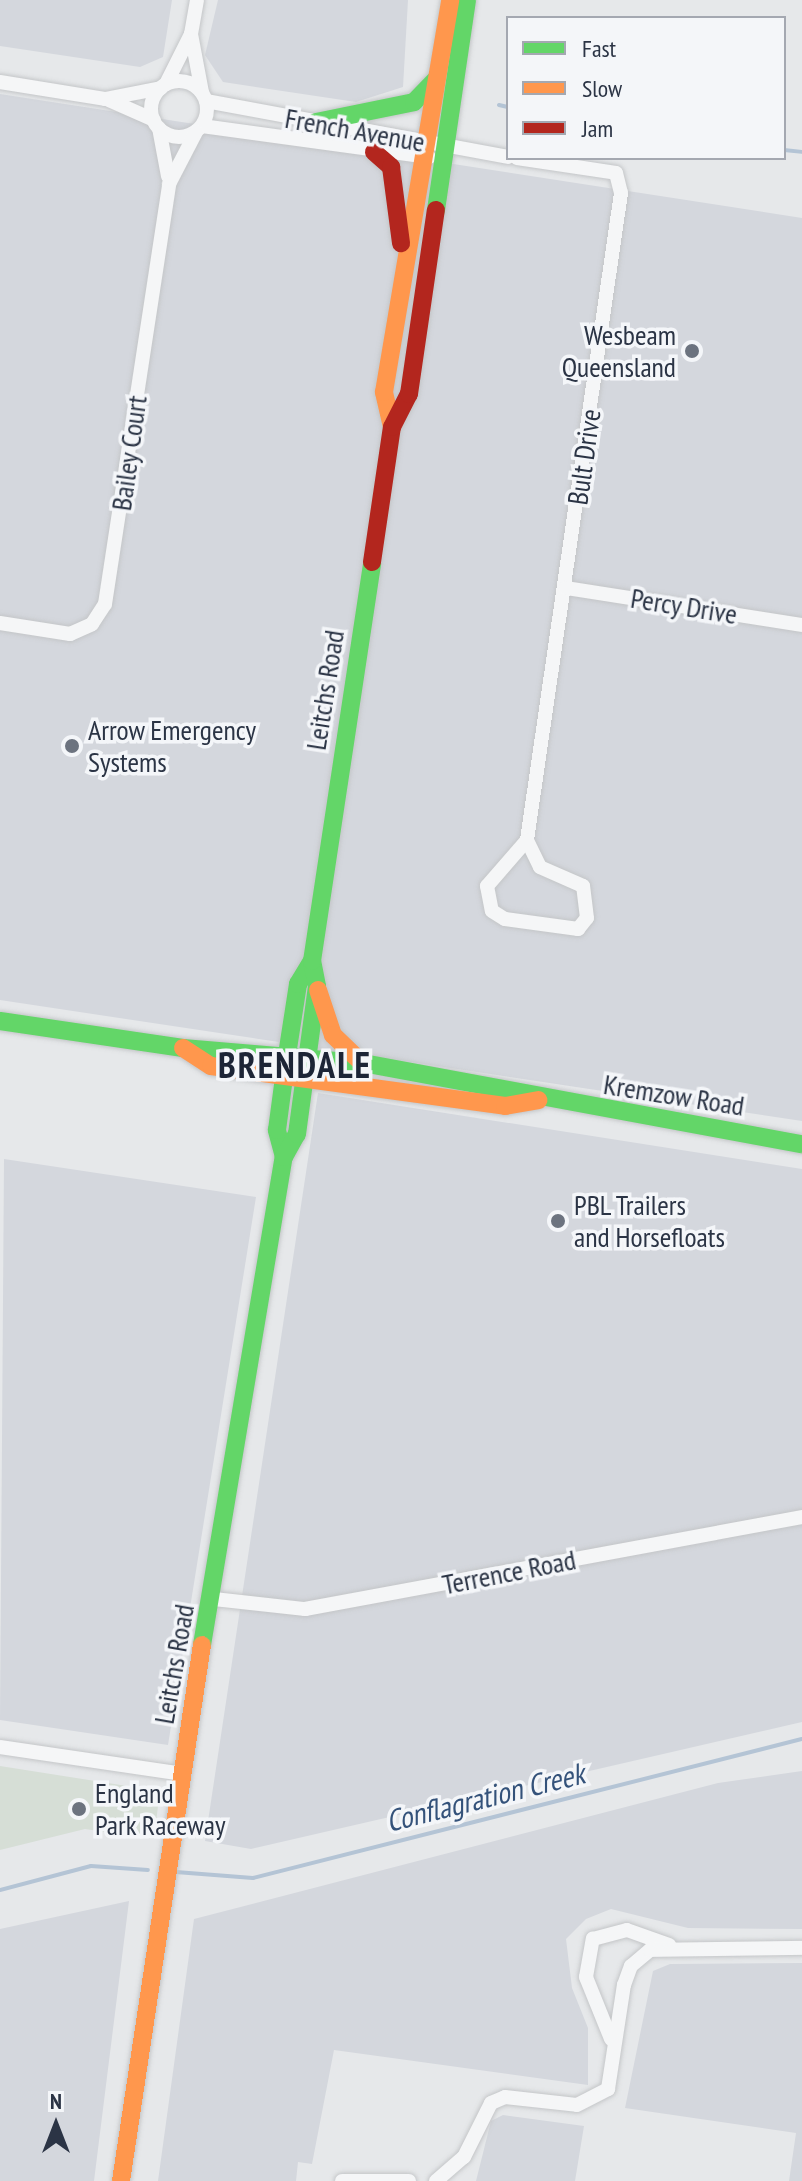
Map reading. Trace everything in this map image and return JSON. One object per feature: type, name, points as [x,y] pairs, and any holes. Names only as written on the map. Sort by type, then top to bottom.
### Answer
[{"type":"street","points":[[156,124],[164,86],[191,34],[197,0]]},
{"type":"street","name":"Leitchs Road","points":[[392,427],[384,392],[450,0]]},
{"type":"street","name":"Leitchs Road","points":[[121,2181],[183,1774],[284,1157],[297,1134],[317,986],[312,961],[392,427],[409,394],[467,0]]},
{"type":"street","points":[[0,82],[105,99],[180,137],[199,129],[204,97],[191,34]]},
{"type":"street","points":[[316,122],[414,102],[437,78]]},
{"type":"street","points":[[105,99],[187,83],[204,97]]},
{"type":"street","name":"French Avenue","points":[[204,97],[316,122],[427,139],[447,149]]},
{"type":"street","name":"Bailey Court","points":[[156,124],[169,184]]},
{"type":"street","name":"French Avenue","points":[[199,129],[424,158],[447,149]]},
{"type":"street","name":"Bailey Court","points":[[0,623],[70,634],[92,624],[105,604],[169,184],[199,129]]},
{"type":"street","points":[[447,149],[506,157]]},
{"type":"street","points":[[374,152],[391,167],[398,195],[398,315]]},
{"type":"street","name":"Bult Drive","points":[[527,840],[621,193],[616,173],[530,160]]},
{"type":"street","name":"Percy Drive","points":[[566,588],[802,625]]},
{"type":"street","points":[[527,840],[540,867],[583,886],[587,918],[578,929],[492,911],[487,886],[527,840]]},
{"type":"street","name":"Leitchs Road","points":[[284,1157],[277,1130],[284,1075],[298,984],[312,961]]},
{"type":"street","points":[[317,986],[333,1035],[363,1063]]},
{"type":"street","name":"Kremzow Road","points":[[1,1026],[183,1048],[363,1063],[508,1085],[538,1100],[802,1144]]},
{"type":"street","name":"Kremzow Road","points":[[183,1048],[211,1066],[505,1106],[538,1100]]},
{"type":"street","name":"Terrence Road","points":[[214,1599],[320,1607],[802,1517]]},
{"type":"street","points":[[0,1747],[183,1774]]},
{"type":"street","points":[[613,2051],[586,1977],[593,1939],[608,1931],[627,1930],[676,1947]]},
{"type":"street","points":[[436,2181],[464,2157],[491,2103],[505,2097],[577,2105],[608,2089],[624,1985],[631,1966],[650,1950],[676,1947],[802,1948]]},
{"type":"street","points":[[586,1977],[602,1991],[624,1985]]},
{"type":"street","points":[[342,2181],[409,2181]]},
{"type":"shaded area","points":[[0,0],[172,0],[163,57],[140,67],[0,46]]},
{"type":"shaded area","points":[[218,0],[408,0],[403,87],[356,102],[223,82],[205,55]]},
{"type":"shaded area","points":[[0,94],[802,218],[802,1121],[0,1000]]},
{"type":"shaded area","points":[[318,1093],[802,1169],[802,1722],[251,1849],[205,1841]]},
{"type":"shaded area","points":[[4,1159],[256,1197],[168,1745],[0,1720]]},
{"type":"shaded area","name":"England Park Raceway","points":[[0,1766],[146,1789],[158,1806],[154,1839],[85,1829],[0,1850]]},
{"type":"shaded area","points":[[802,1771],[802,1929],[688,1928],[611,1909],[586,1919],[566,1939],[572,1988],[588,2028],[588,2085],[334,2050],[312,2164],[298,2162],[296,2181],[158,2181],[194,1919],[718,1783]]},
{"type":"shaded area","points":[[129,1901],[94,2181],[0,2181],[0,1929]]},
{"type":"shaded area","points":[[802,1963],[802,2181],[789,2181],[796,2133],[625,2108],[653,1971],[670,1964]]},
{"type":"shaded area","points":[[503,2115],[584,2126],[575,2181],[476,2181],[491,2121]]},
{"type":"waterway","points":[[499,105],[506,107]]},
{"type":"waterway","points":[[786,150],[802,152]]},
{"type":"waterway","name":"Conflagration Creek","points":[[176,1872],[253,1878],[802,1739]]},
{"type":"waterway","name":"Conflagration Creek","points":[[0,1890],[91,1866],[148,1870]]},
{"type":"traffic: fast","points":[[436,210],[467,0]]},
{"type":"traffic: fast","points":[[316,122],[414,102],[436,79]]},
{"type":"traffic: fast","points":[[202,1645],[284,1157],[297,1134],[317,986],[312,961],[372,562]]},
{"type":"traffic: fast","points":[[284,1157],[277,1130],[287,1055],[298,984],[312,961]]},
{"type":"traffic: fast","points":[[0,1021],[183,1048],[363,1063],[802,1144]]},
{"type":"traffic: slow","points":[[392,427],[384,392],[450,0]]},
{"type":"traffic: slow","points":[[318,990],[333,1035],[361,1062]]},
{"type":"traffic: slow","points":[[183,1048],[211,1066],[505,1106],[538,1100]]},
{"type":"traffic: slow","points":[[121,2181],[202,1645]]},
{"type":"traffic: jam","points":[[374,152],[391,167],[401,243]]},
{"type":"traffic: jam","points":[[372,562],[392,427],[409,394],[436,210]]},
{"type":"place","name":"Wesbeam Queensland","points":[[692,351]]},
{"type":"place","name":"Arrow Emergency Systems","points":[[72,746]]},
{"type":"place","name":"PBL Trailers and Horsefloats","points":[[558,1221]]},
{"type":"place","name":"England Park Raceway","points":[[79,1809]]},
{"type":"district","name":"BRENDALE","points":[[295,1065]]}]
